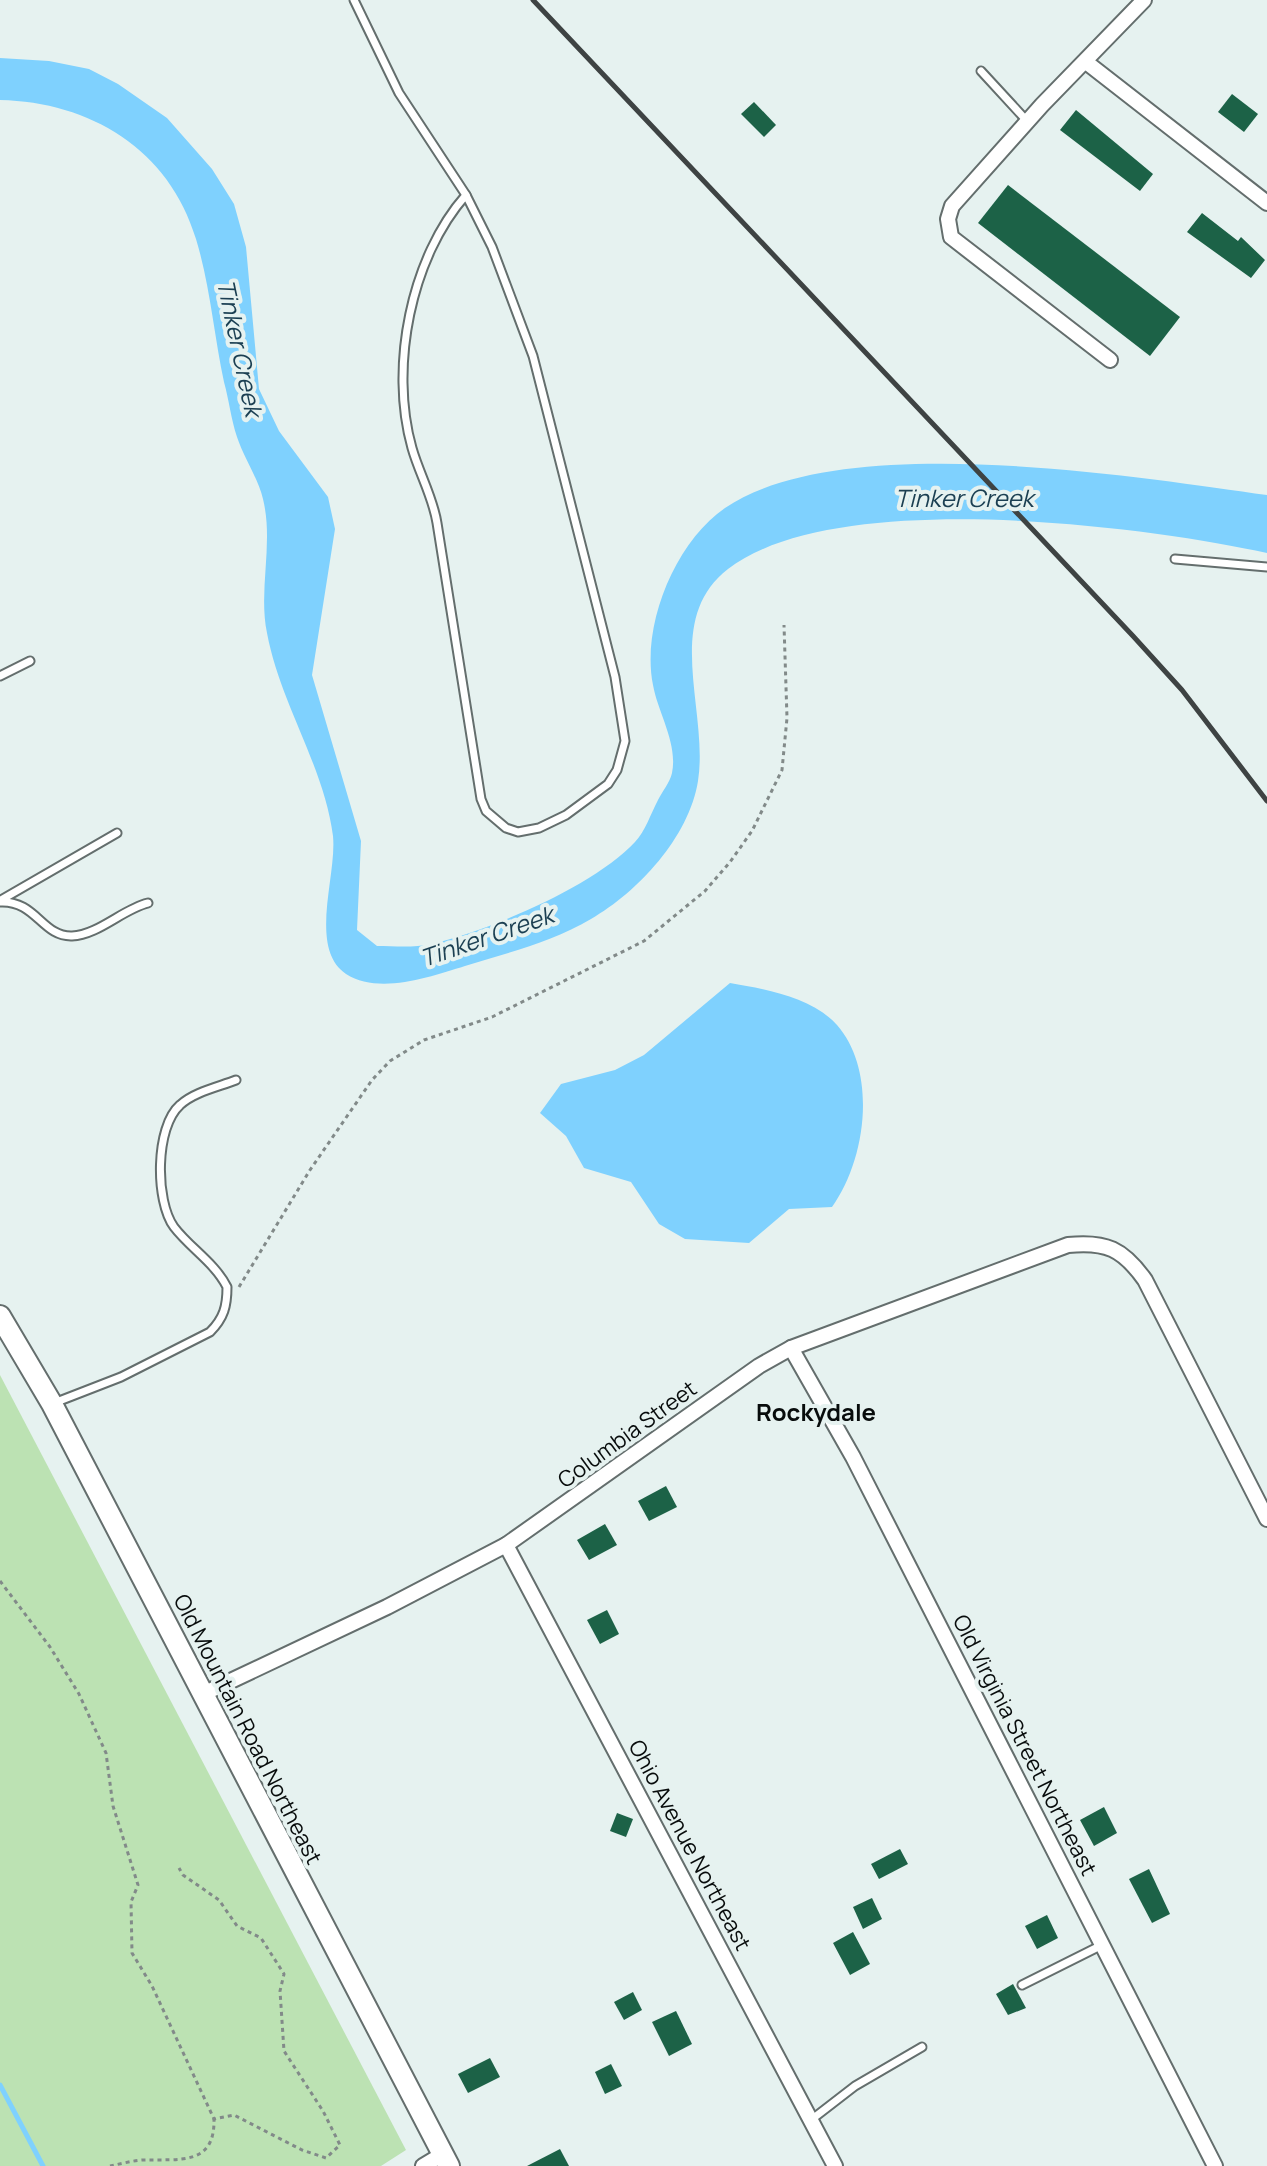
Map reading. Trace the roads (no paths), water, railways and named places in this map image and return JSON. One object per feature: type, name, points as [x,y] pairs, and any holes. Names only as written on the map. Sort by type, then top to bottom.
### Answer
[{"type":"street","points":[[1110,360],[951,237],[948,231],[952,206],[1027,121],[1144,0]]},
{"type":"street","points":[[1086,62],[1267,203]]},
{"type":"street","name":"Columbia Street","points":[[203,1694],[387,1607],[506,1545],[759,1366],[791,1348],[1038,1254],[1090,1243],[1121,1250],[1145,1280],[1267,1519]]},
{"type":"street","name":"Old Mountain Road Northeast","points":[[0,1316],[52,1404],[446,2160]]},
{"type":"street","name":"Old Virginia Street Northeast","points":[[791,1348],[853,1457],[1215,2166]]},
{"type":"street","name":"Ohio Avenue Northeast","points":[[506,1545],[835,2166]]},
{"type":"street","points":[[423,2166],[446,2160]]},
{"type":"lane","points":[[354,0],[399,93],[466,195],[498,261],[533,356],[615,677],[624,731],[623,755],[608,784],[566,815],[529,831],[506,828],[494,821],[481,799],[436,513],[412,447],[406,419],[405,354],[412,310],[436,236],[466,195]]},
{"type":"lane","points":[[981,71],[1027,121]]},
{"type":"lane","points":[[1175,559],[1267,567]]},
{"type":"lane","points":[[0,676],[30,661]]},
{"type":"lane","points":[[0,901],[117,833]]},
{"type":"lane","points":[[0,901],[24,904],[61,935],[74,936],[129,908],[148,903]]},
{"type":"lane","points":[[52,1404],[121,1377],[210,1332],[220,1322],[227,1303],[227,1287],[222,1277],[174,1226],[161,1196],[160,1177],[171,1116],[178,1107],[189,1098],[236,1080]]},
{"type":"lane","points":[[1022,1985],[1102,1945]]},
{"type":"lane","points":[[811,2120],[855,2086],[922,2047]]},
{"type":"water","name":"Tinker Creek","points":[[0,58],[49,61],[89,69],[118,84],[167,118],[212,169],[234,204],[246,247],[259,389],[279,431],[328,497],[335,529],[312,675],[361,841],[357,930],[377,946],[431,944],[511,917],[594,875],[635,842],[672,773],[672,751],[655,696],[651,662],[657,612],[666,587],[677,563],[707,523],[725,508],[776,484],[840,470],[912,464],[988,465],[1141,478],[1267,495],[1267,553],[1144,532],[990,520],[912,521],[840,528],[777,544],[728,569],[708,590],[697,614],[692,640],[692,668],[700,754],[698,781],[693,802],[673,842],[643,878],[609,908],[545,941],[421,979],[389,984],[359,980],[346,974],[335,962],[328,947],[326,929],[333,836],[328,810],[312,759],[273,659],[264,600],[267,533],[263,499],[233,423],[205,274],[184,207],[167,180],[146,156],[122,136],[65,110],[0,100]]},
{"type":"water","points":[[730,983],[787,996],[827,1015],[850,1044],[862,1091],[863,1116],[853,1165],[832,1207],[789,1209],[749,1243],[685,1239],[659,1224],[631,1182],[584,1168],[566,1136],[540,1113],[561,1084],[615,1070],[644,1055]]},
{"type":"waterway","points":[[0,2085],[43,2166]]},
{"type":"railway","points":[[533,0],[1133,636],[1182,690],[1267,801]]},
{"type":"district","name":"Rockydale","points":[[816,1413]]}]
